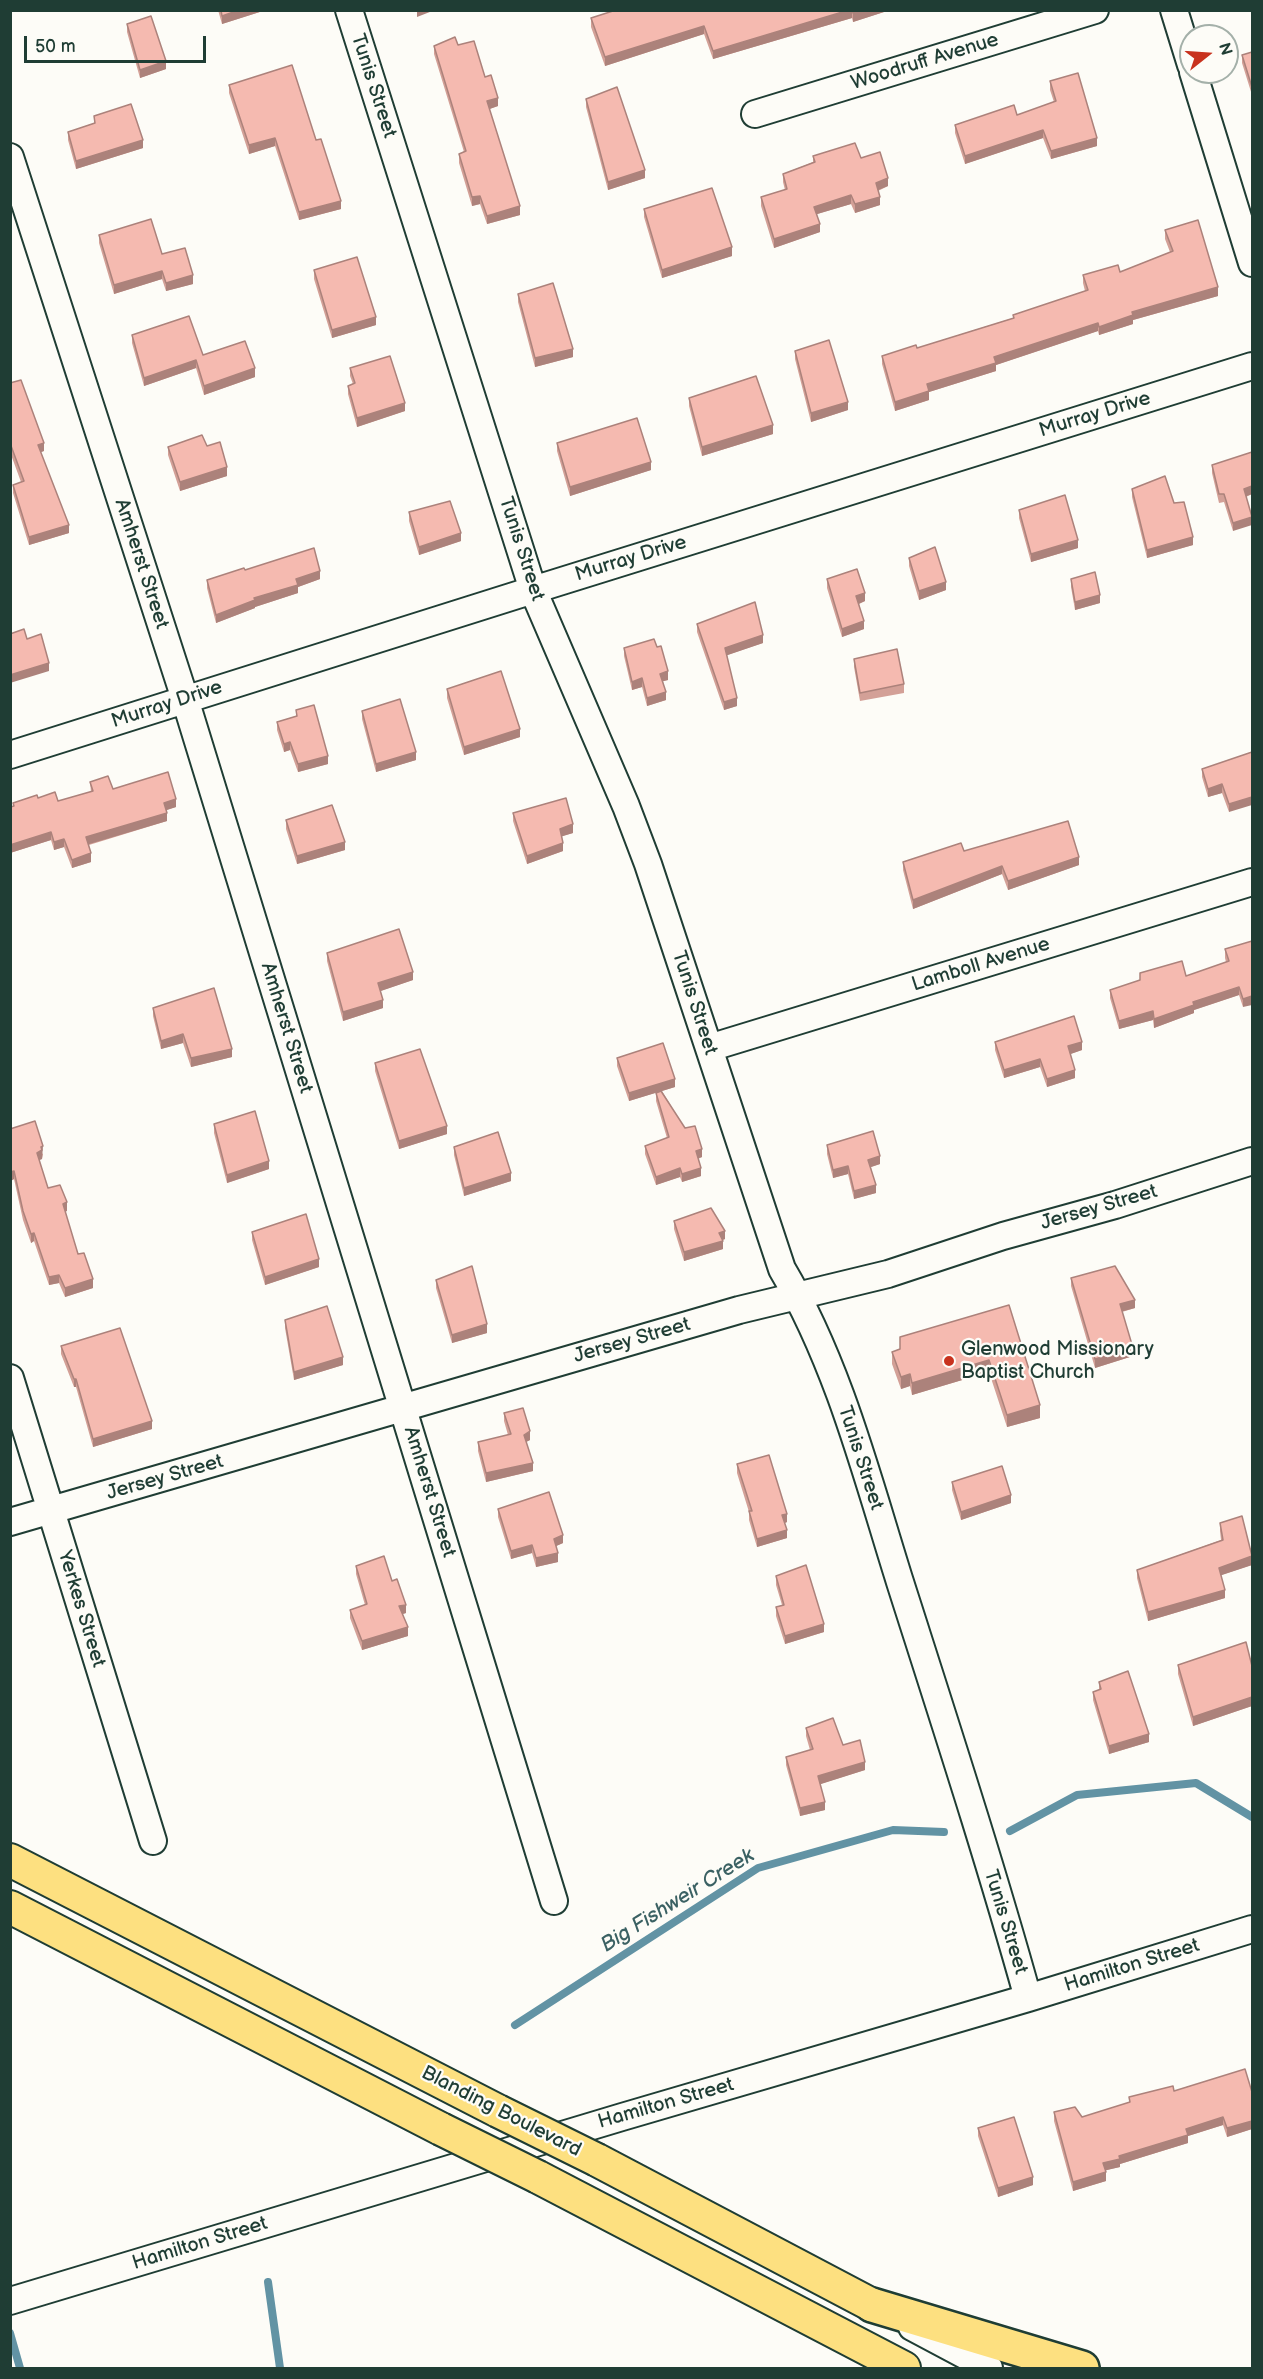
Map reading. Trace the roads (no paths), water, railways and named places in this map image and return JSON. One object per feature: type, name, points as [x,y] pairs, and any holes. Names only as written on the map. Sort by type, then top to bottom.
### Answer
[{"type":"highway","points":[[872,2305],[1082,2368]]},
{"type":"main road","name":"Blanding Boulevard","points":[[10,1860],[597,2160],[872,2305]]},
{"type":"main road","name":"Blanding Boulevard","points":[[10,1907],[538,2177],[904,2368]]},
{"type":"street","name":"Tunis Street","points":[[349,10],[533,590],[630,815],[782,1269],[822,1349],[856,1443],[1028,1998]]},
{"type":"street","name":"Woodruff Avenue","points":[[755,114],[1095,10]]},
{"type":"street","points":[[1174,10],[1179,26]]},
{"type":"street","points":[[1197,84],[1252,263]]},
{"type":"street","name":"Amherst Street","points":[[10,157],[185,699],[554,1901]]},
{"type":"street","name":"Murray Drive","points":[[10,755],[1252,366]]},
{"type":"street","name":"Lamboll Avenue","points":[[709,1048],[1252,882]]},
{"type":"street","name":"Jersey Street","points":[[10,1522],[739,1310],[888,1274],[1003,1236],[1115,1205],[1252,1161]]},
{"type":"street","name":"Yerkes Street","points":[[10,1378],[153,1840]]},
{"type":"street","name":"Hamilton Street","points":[[11,2301],[1252,1929]]},
{"type":"street","name":"Blanding Boulevard","points":[[872,2305],[989,2368]]},
{"type":"waterway","name":"Big Fishweir Creek","points":[[1010,1831],[1077,1795],[1196,1783],[1252,1817]]},
{"type":"waterway","name":"Big Fishweir Creek","points":[[515,2025],[758,1868],[893,1830],[944,1832]]},
{"type":"waterway","name":"Big Fishweir Creek","points":[[268,2282],[280,2368]]},
{"type":"waterway","name":"Big Fishweir Creek","points":[[10,2333],[20,2368]]},
{"type":"place","name":"Glenwood Missionary Baptist Church","points":[[949,1361]]}]
